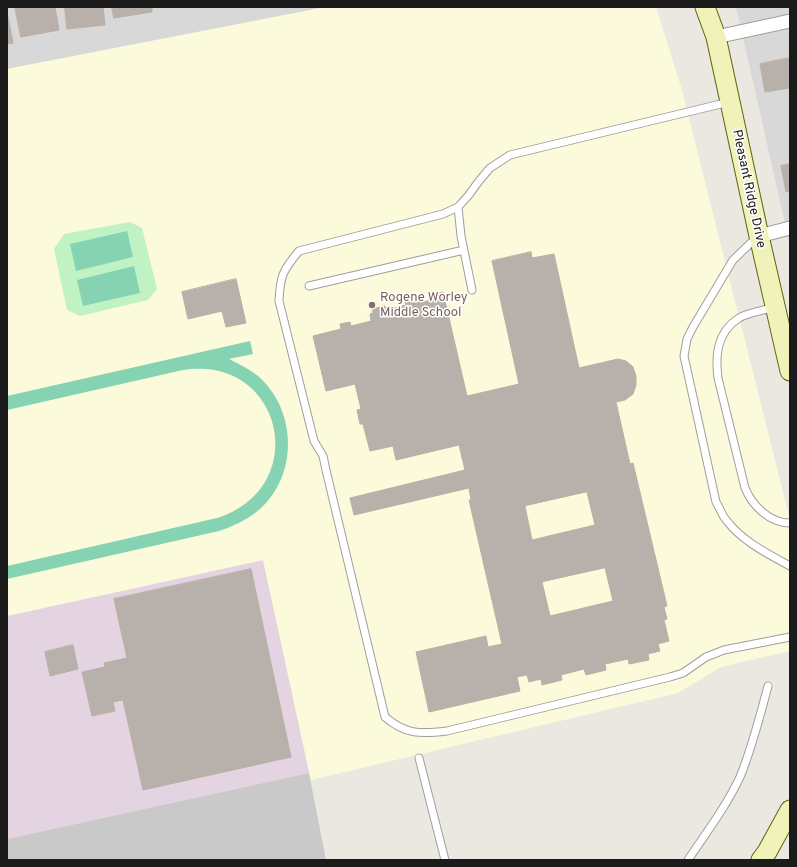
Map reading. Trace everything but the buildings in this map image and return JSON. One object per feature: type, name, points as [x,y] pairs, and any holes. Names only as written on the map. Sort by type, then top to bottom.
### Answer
[{"type":"street","name":"Pleasant Ridge Drive","points":[[705,7],[716,37],[729,102],[790,371]]},
{"type":"street","points":[[716,37],[790,21]]},
{"type":"street","points":[[759,236],[790,228]]},
{"type":"street","points":[[761,860],[790,810]]},
{"type":"lane","points":[[729,102],[510,155],[490,168],[458,207],[443,214],[299,251],[287,265],[279,282],[279,301],[314,441],[323,456],[385,717],[396,726],[424,734],[447,731],[670,677],[682,673],[706,657],[724,650],[790,637]]},
{"type":"lane","points":[[458,207],[464,250],[472,290]]},
{"type":"lane","points":[[759,236],[733,260],[693,327],[687,340],[684,356],[716,502],[726,521],[740,535],[774,558],[790,566]]},
{"type":"lane","points":[[309,286],[464,250]]},
{"type":"lane","points":[[775,307],[740,317],[732,324],[724,333],[718,347],[716,361],[718,378],[748,497],[763,513],[774,519],[790,522]]},
{"type":"lane","points":[[688,860],[718,817],[739,777],[758,723],[768,686]]},
{"type":"lane","points":[[419,758],[445,860]]},
{"type":"shaded area","points":[[7,7],[326,7],[7,69]]},
{"type":"shaded area","name":"Rogene Worley Middle School","points":[[326,7],[656,7],[682,90],[790,520],[790,651],[721,667],[678,693],[311,780],[263,560],[7,616],[7,69]]},
{"type":"shaded area","points":[[736,7],[790,7],[790,246],[756,95]]},
{"type":"shaded area","points":[[263,560],[309,773],[7,839],[7,616]]},
{"type":"shaded area","points":[[309,773],[326,860],[7,860],[7,839]]},
{"type":"green space","points":[[130,222],[142,228],[157,289],[148,300],[80,316],[67,310],[54,249],[64,234]]},
{"type":"green space","points":[[127,231],[133,257],[76,271],[70,244]]},
{"type":"green space","points":[[134,266],[140,293],[83,306],[77,280]]},
{"type":"green space","points":[[250,341],[253,354],[229,359],[255,373],[270,389],[279,404],[285,420],[288,438],[284,472],[277,488],[261,508],[244,520],[219,531],[7,579],[7,566],[217,518],[247,502],[266,480],[275,454],[274,427],[263,402],[244,382],[217,371],[183,370],[7,410],[7,396]]},
{"type":"place","name":"Rogene Worley Middle School","points":[[372,305]]}]
